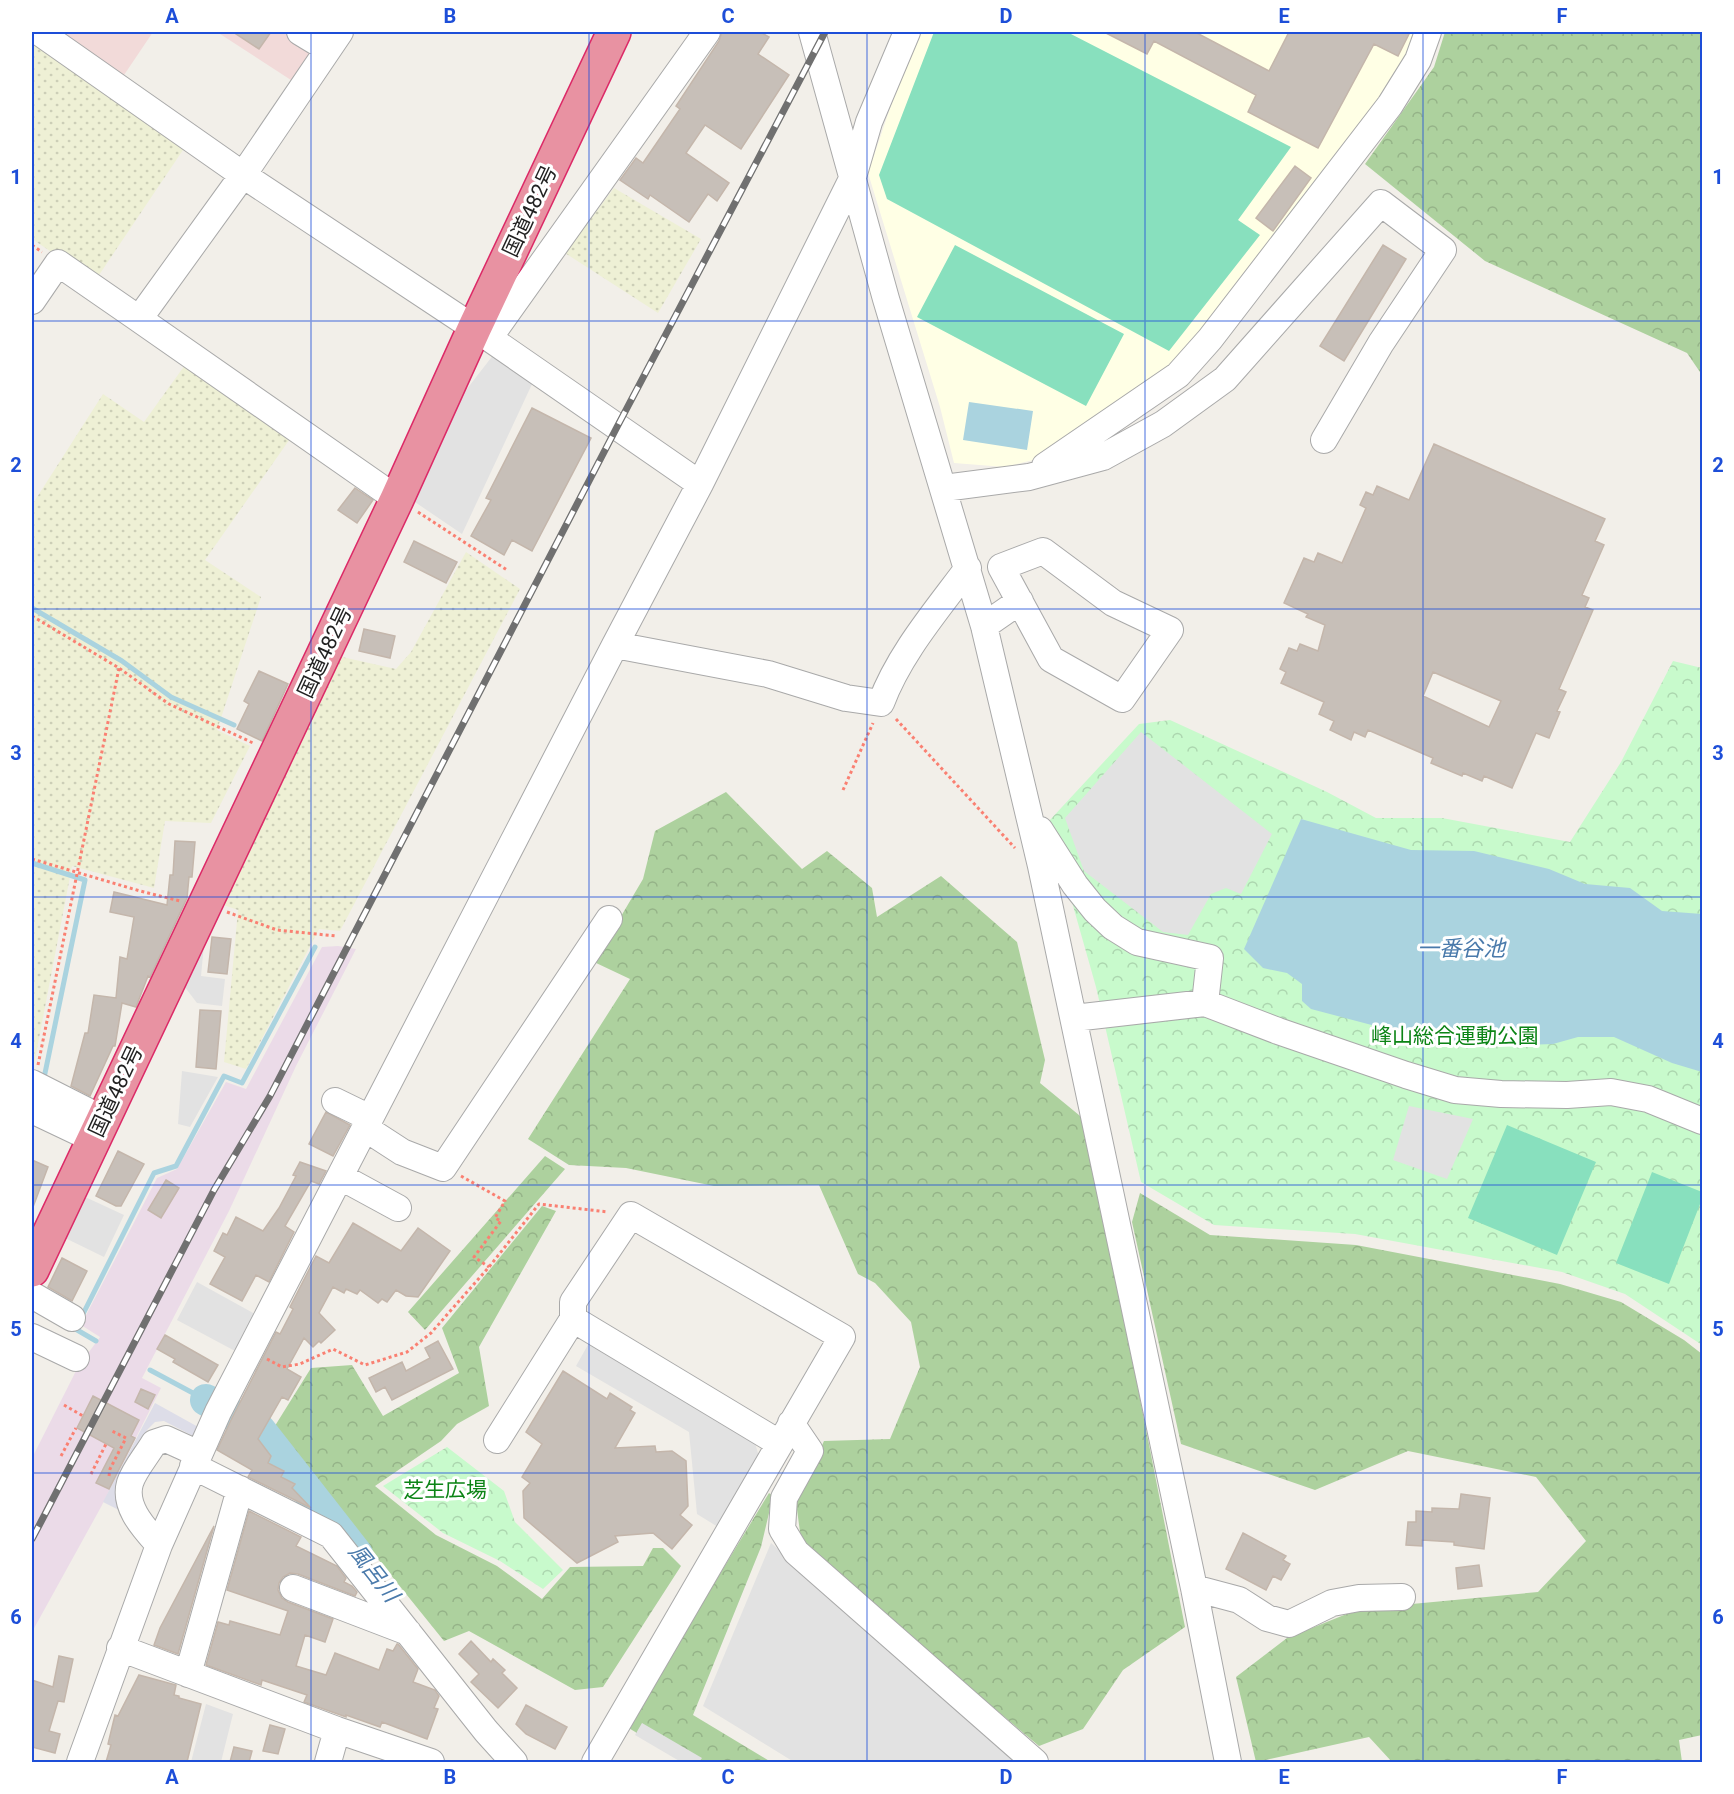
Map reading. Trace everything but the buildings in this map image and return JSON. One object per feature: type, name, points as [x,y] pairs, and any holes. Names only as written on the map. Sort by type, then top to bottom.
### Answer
[{"type":"highway","name":"国道482号","points":[[32,1270],[397,499],[482,334],[614,32]]},
{"type":"street","points":[[39,32],[243,175],[482,334],[700,484]]},
{"type":"street","points":[[139,319],[243,175],[334,40],[300,32]]},
{"type":"street","points":[[482,334],[707,32]]},
{"type":"street","points":[[813,32],[886,299],[968,568],[1029,813],[1194,1588],[1228,1762]]},
{"type":"street","points":[[80,1762],[159,1545],[221,1406],[700,484],[853,177],[869,122],[907,32]]},
{"type":"street","points":[[1029,477],[1178,375],[1210,339],[1390,105],[1418,60],[1428,32]]},
{"type":"street","points":[[944,488],[1029,477],[1103,457],[1163,424],[1225,379],[1381,202],[1443,250],[1381,343],[1324,440]]},
{"type":"street","points":[[32,301],[58,263],[397,499]]},
{"type":"street","points":[[1043,551],[1113,603],[1170,630],[1122,699],[1052,658],[1020,602],[1001,567],[1043,551]]},
{"type":"street","points":[[615,645],[768,674],[846,698],[881,703],[888,686],[924,628],[968,568]]},
{"type":"street","points":[[984,626],[1020,602]]},
{"type":"street","points":[[1029,813],[1075,885],[1095,910],[1113,927],[1137,942],[1210,958],[1205,1003]]},
{"type":"street","points":[[335,1101],[368,1123],[402,1152],[443,1168],[609,920]]},
{"type":"street","points":[[1074,1018],[1205,1003],[1278,1031],[1406,1075],[1455,1089],[1501,1094],[1567,1095],[1611,1092],[1648,1099],[1702,1121]]},
{"type":"street","points":[[33,1084],[98,1129]]},
{"type":"street","points":[[32,1110],[98,1129]]},
{"type":"street","points":[[341,1177],[398,1208]]},
{"type":"street","points":[[497,1440],[573,1319],[573,1302],[631,1215],[843,1337],[595,1762]]},
{"type":"street","points":[[32,1295],[72,1317]]},
{"type":"street","points":[[573,1319],[785,1433],[810,1451],[784,1498],[782,1529],[796,1552],[1035,1762]]},
{"type":"street","points":[[32,1337],[76,1358]]},
{"type":"street","points":[[159,1545],[141,1524],[130,1504],[130,1484],[154,1443],[166,1439],[240,1489],[331,1535],[486,1731],[514,1762]]},
{"type":"street","points":[[188,1674],[240,1489]]},
{"type":"street","points":[[293,1588],[409,1632]]},
{"type":"street","points":[[1194,1588],[1239,1600],[1267,1618],[1289,1624],[1332,1604],[1359,1598],[1402,1597]]},
{"type":"street","points":[[120,1648],[337,1730],[431,1762]]},
{"type":"street","points":[[328,1762],[337,1730]]},
{"type":"path","points":[[397,499],[507,570]]},
{"type":"path","points":[[32,616],[119,668],[169,704],[276,753]]},
{"type":"path","points":[[33,1084],[119,668]]},
{"type":"path","points":[[843,790],[881,703],[1011,846],[1041,866]]},
{"type":"path","points":[[32,858],[77,873],[230,912],[277,930],[336,936]]},
{"type":"path","points":[[443,1168],[505,1201],[495,1218],[501,1221],[474,1257],[489,1267]]},
{"type":"path","points":[[249,1350],[282,1367],[300,1364],[333,1349],[365,1365],[407,1352],[430,1333],[489,1267],[539,1204],[631,1215]]},
{"type":"path","points":[[64,1405],[83,1416]]},
{"type":"path","points":[[61,1456],[76,1428]]},
{"type":"path","points":[[111,1469],[126,1438],[112,1431]]},
{"type":"path","points":[[91,1474],[106,1444]]},
{"type":"shaded area","points":[[54,32],[153,32],[122,78]]},
{"type":"shaded area","points":[[217,32],[328,32],[294,82]]},
{"type":"shaded area","points":[[916,32],[1419,32],[1382,102],[1171,369],[1037,459],[1005,467],[954,463],[940,407],[868,173]]},
{"type":"shaded area","points":[[32,36],[187,144],[95,281],[32,239]]},
{"type":"shaded area","points":[[614,188],[701,239],[658,313],[565,253]]},
{"type":"shaded area","points":[[494,354],[533,382],[462,534],[409,498],[446,416]]},
{"type":"shaded area","points":[[185,365],[292,436],[205,560],[261,597],[217,730],[250,746],[211,823],[165,821],[154,888],[72,866],[32,1075],[32,505],[103,394],[144,422]]},
{"type":"shaded area","points":[[466,552],[520,589],[340,931],[319,929],[246,1069],[224,1062],[238,910],[215,902],[333,655],[396,669],[411,652]]},
{"type":"shaded area","points":[[1141,732],[1272,834],[1241,894],[1226,888],[1211,894],[1188,935],[1163,932],[1084,871],[1065,818]]},
{"type":"shaded area","points":[[204,944],[201,976],[225,979],[222,1006],[197,1003],[181,982]]},
{"type":"shaded area","points":[[338,946],[356,949],[296,1066],[229,1211],[142,1378],[161,1388],[101,1507],[32,1632],[32,1458],[78,1367],[100,1337],[81,1325],[157,1178],[177,1169],[226,1082],[246,1089],[322,947]]},
{"type":"shaded area","points":[[182,1071],[218,1077],[190,1127],[178,1124]]},
{"type":"shaded area","points":[[1409,1106],[1473,1119],[1447,1179],[1393,1160]]},
{"type":"shaded area","points":[[83,1196],[124,1215],[104,1257],[63,1237]]},
{"type":"shaded area","points":[[197,1282],[255,1314],[235,1351],[177,1320]]},
{"type":"shaded area","points":[[589,1343],[755,1443],[760,1460],[718,1527],[697,1514],[689,1432],[576,1366]]},
{"type":"shaded area","points":[[155,1403],[200,1428],[195,1437],[164,1421],[155,1422],[147,1430],[119,1485],[119,1510],[103,1502]]},
{"type":"shaded area","points":[[771,1543],[1022,1762],[794,1762],[703,1706]]},
{"type":"shaded area","points":[[206,1704],[233,1714],[221,1762],[191,1762]]},
{"type":"shaded area","points":[[642,1723],[702,1758],[699,1762],[681,1762],[635,1735]]},
{"type":"green space","points":[[934,32],[1067,32],[1291,147],[1238,220],[1260,235],[1169,351],[887,199],[879,175]]},
{"type":"green space","points":[[1445,32],[1702,32],[1702,375],[1687,353],[1485,261],[1365,164],[1434,67]]},
{"type":"green space","points":[[955,245],[1124,334],[1086,406],[917,317]]},
{"type":"green space","name":"峰山総合運動公園","points":[[1673,661],[1702,668],[1702,1345],[1625,1294],[1562,1272],[1355,1234],[1214,1225],[1141,1182],[1096,987],[1049,821],[1139,724],[1170,720],[1327,792],[1376,818],[1442,818],[1570,842],[1621,762]]},
{"type":"green space","points":[[726,792],[802,869],[827,851],[872,888],[877,917],[941,876],[1017,942],[1045,1060],[1040,1083],[1085,1120],[1185,1627],[1123,1670],[1083,1729],[1039,1746],[802,1547],[796,1502],[824,1441],[890,1439],[920,1367],[911,1322],[875,1283],[858,1274],[819,1185],[714,1186],[626,1168],[569,1165],[528,1139],[630,979],[594,962],[643,879],[655,831]]},
{"type":"green space","points":[[1507,1125],[1596,1162],[1557,1255],[1468,1218]]},
{"type":"green space","points":[[545,1156],[565,1169],[425,1330],[408,1312]]},
{"type":"green space","points":[[1652,1172],[1702,1192],[1702,1199],[1669,1284],[1616,1263]]},
{"type":"green space","points":[[1140,1193],[1210,1235],[1356,1245],[1560,1284],[1621,1302],[1684,1340],[1702,1354],[1702,1735],[1679,1740],[1682,1762],[1392,1762],[1369,1737],[1256,1762],[1236,1677],[1287,1638],[1359,1609],[1538,1592],[1586,1541],[1536,1477],[1408,1451],[1315,1490],[1181,1444],[1132,1222]]},
{"type":"green space","points":[[542,1206],[556,1211],[479,1347],[489,1406],[457,1424],[441,1441],[375,1486],[436,1535],[497,1566],[542,1599],[570,1567],[643,1566],[653,1548],[663,1548],[681,1566],[603,1687],[575,1690],[469,1631],[444,1641],[273,1429],[311,1368],[352,1365],[383,1416],[459,1373],[442,1328]]},
{"type":"green space","name":"芝生広場","points":[[447,1447],[504,1491],[515,1522],[563,1570],[543,1589],[500,1561],[443,1533],[383,1486]]},
{"type":"green space","points":[[769,1493],[773,1496],[761,1547],[693,1715],[771,1762],[685,1762],[627,1727]]},
{"type":"water","points":[[969,402],[1033,411],[1027,450],[963,440]]},
{"type":"water","name":"一番谷池","points":[[1301,819],[1411,850],[1474,851],[1549,869],[1585,884],[1630,888],[1662,911],[1702,914],[1702,1072],[1672,1063],[1614,1037],[1578,1037],[1553,1044],[1455,1047],[1311,1009],[1302,1001],[1302,984],[1287,973],[1263,968],[1244,949]]},
{"type":"waterway","points":[[32,608],[122,661],[171,697],[234,725]]},
{"type":"waterway","points":[[32,863],[85,880],[44,1078]]},
{"type":"waterway","points":[[81,1318],[154,1173],[176,1166],[224,1076],[242,1083],[315,947]]},
{"type":"waterway","points":[[72,1327],[96,1341]]},
{"type":"waterway","points":[[150,1370],[206,1400]]},
{"type":"waterway","name":"風呂川","points":[[206,1400],[260,1430],[357,1554]]},
{"type":"railway","points":[[32,1539],[214,1190],[270,1096],[825,32]]}]
